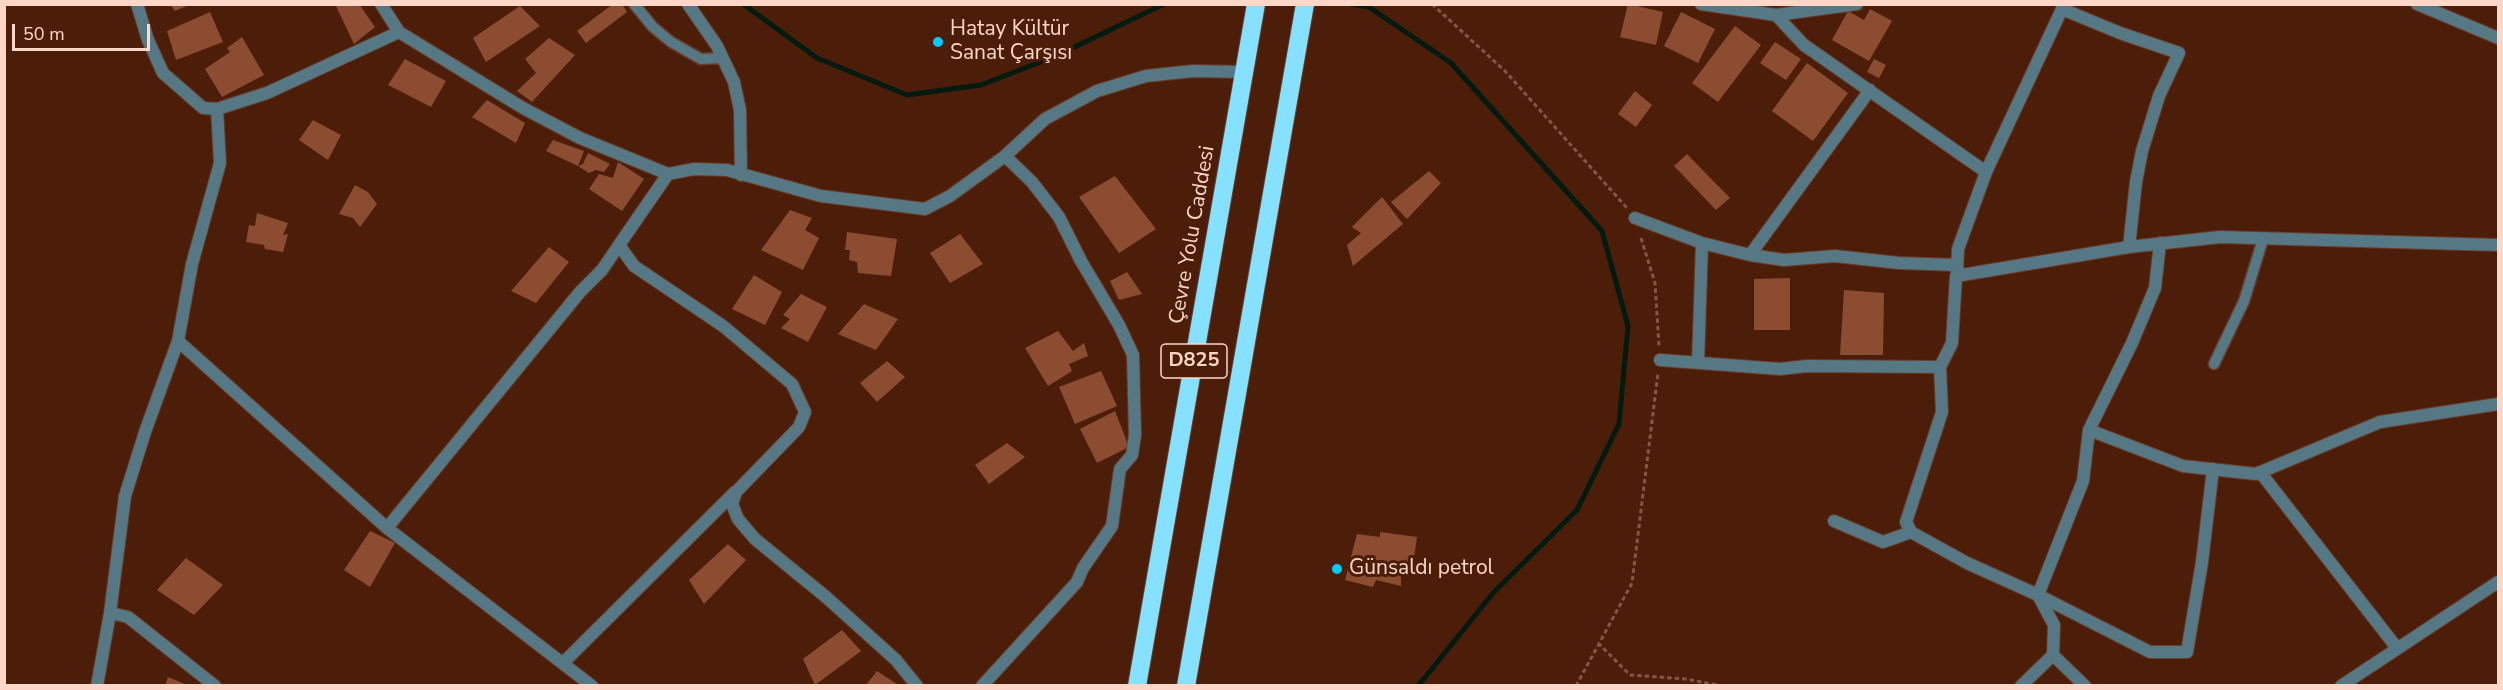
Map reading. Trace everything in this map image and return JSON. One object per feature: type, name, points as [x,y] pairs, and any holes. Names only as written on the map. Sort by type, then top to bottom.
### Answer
[{"type":"highway","name":"Çevre Yolu Caddesi","points":[[1137,686],[1256,4]]},
{"type":"highway","name":"D825","points":[[1186,686],[1305,4]]},
{"type":"street","points":[[137,4],[148,40],[163,73],[203,108],[217,109],[267,93],[399,32]]},
{"type":"street","points":[[381,4],[399,32],[523,108],[580,138],[668,174],[694,169],[727,170],[821,196],[926,209],[950,196],[1005,156],[1045,119],[1097,91],[1146,76],[1193,70],[1245,72]]},
{"type":"street","points":[[688,4],[722,58],[734,82],[740,110],[741,175]]},
{"type":"street","points":[[1701,4],[1776,15],[1857,4]]},
{"type":"street","points":[[2417,4],[2499,38]]},
{"type":"street","points":[[2451,18],[2457,4]]},
{"type":"street","points":[[2129,247],[2142,151],[2159,96],[2179,53],[2120,33],[2062,7],[1986,172],[1958,249],[1952,343],[1940,367],[1942,412],[1906,522],[1911,532],[1967,563],[2150,652],[2187,652],[2202,562],[2213,469]]},
{"type":"street","points":[[1776,15],[1804,45],[1986,172]]},
{"type":"street","points":[[1750,255],[1869,90]]},
{"type":"street","points":[[97,686],[110,613],[125,496],[178,341],[192,264],[220,163],[217,109]]},
{"type":"street","points":[[982,686],[1077,582],[1083,568],[1112,526],[1120,469],[1132,455],[1135,435],[1134,355],[1059,217],[1032,182],[1005,156]]},
{"type":"street","points":[[387,528],[580,292],[602,270],[668,174]]},
{"type":"street","points":[[1635,218],[1702,243],[1750,255],[1784,260],[1835,256],[1957,271],[2220,237],[2499,245]]},
{"type":"street","points":[[1698,363],[1702,243]]},
{"type":"street","points":[[2038,596],[2083,481],[2089,430],[2132,343],[2155,288],[2160,243]]},
{"type":"street","points":[[564,662],[799,427],[805,412],[792,384],[723,326],[634,266],[619,245]]},
{"type":"street","points":[[178,341],[387,528],[564,662],[592,686]]},
{"type":"street","points":[[1660,360],[1780,369],[1807,366],[1940,367]]},
{"type":"street","points":[[2089,430],[2183,466],[2256,474],[2380,422],[2499,404]]},
{"type":"street","points":[[2260,472],[2397,648]]},
{"type":"street","points":[[736,492],[732,504],[738,519],[755,539],[861,628],[896,660],[917,686]]},
{"type":"street","points":[[1834,521],[1883,542],[1911,532]]},
{"type":"street","points":[[2341,686],[2499,582]]},
{"type":"street","points":[[2021,686],[2053,655],[2054,625],[2038,596]]},
{"type":"street","points":[[110,613],[128,617],[215,686]]},
{"type":"street","points":[[2053,655],[2085,686]]},
{"type":"lane","points":[[634,4],[653,27],[671,42],[701,59],[722,58]]},
{"type":"lane","points":[[2214,364],[2248,292],[2263,239]]},
{"type":"path","points":[[1432,4],[1505,71],[1635,218],[1655,283],[1660,360],[1632,583],[1576,686]]},
{"type":"path","points":[[1598,643],[1630,675],[1686,678],[1722,686]]},
{"type":"building","points":[[170,4],[189,4],[189,5],[175,11]]},
{"type":"building","points":[[359,4],[375,27],[354,44],[336,6]]},
{"type":"building","points":[[613,4],[622,4],[627,12],[586,43],[577,31]]},
{"type":"building","points":[[1628,4],[1663,12],[1656,45],[1620,37]]},
{"type":"building","points":[[520,6],[540,26],[486,62],[473,38]]},
{"type":"building","points":[[1870,9],[1892,21],[1869,61],[1832,40],[1848,11],[1864,20]]},
{"type":"building","points":[[210,12],[223,42],[176,60],[167,31]]},
{"type":"building","points":[[1681,12],[1715,29],[1698,63],[1664,46]]},
{"type":"building","points":[[1735,26],[1761,45],[1718,102],[1692,83]]},
{"type":"building","points":[[242,37],[264,75],[222,97],[205,69],[230,52],[227,48]]},
{"type":"building","points":[[549,38],[575,55],[532,102],[517,91],[536,73],[525,59]]},
{"type":"building","points":[[1775,42],[1801,59],[1786,80],[1760,63]]},
{"type":"building","points":[[405,59],[446,81],[431,107],[388,85]]},
{"type":"building","points":[[1874,59],[1886,65],[1879,78],[1867,72]]},
{"type":"building","points":[[1807,63],[1848,93],[1813,141],[1772,111]]},
{"type":"building","points":[[1635,91],[1652,105],[1636,127],[1618,114]]},
{"type":"building","points":[[487,100],[525,123],[516,143],[472,117]]},
{"type":"building","points":[[313,120],[341,135],[328,160],[299,140]]},
{"type":"building","points":[[553,140],[584,151],[578,166],[546,151]]},
{"type":"building","points":[[588,153],[610,164],[604,172],[596,170],[589,173],[578,166],[583,164]]},
{"type":"building","points":[[1687,154],[1730,198],[1716,210],[1674,166]]},
{"type":"building","points":[[618,162],[644,179],[622,211],[589,189],[599,174],[613,178]]},
{"type":"building","points":[[1429,171],[1441,183],[1407,219],[1391,202]]},
{"type":"building","points":[[1115,176],[1156,229],[1119,253],[1079,197]]},
{"type":"building","points":[[355,185],[368,192],[377,204],[360,227],[353,218],[339,214]]},
{"type":"building","points":[[1382,197],[1403,224],[1353,266],[1347,245],[1361,233],[1352,227]]},
{"type":"building","points":[[790,210],[812,218],[805,230],[819,238],[803,270],[761,250]]},
{"type":"building","points":[[257,213],[288,223],[283,235],[288,234],[283,252],[265,249],[264,245],[246,242],[249,225],[255,226]]},
{"type":"building","points":[[847,232],[897,239],[891,276],[858,273],[857,262],[849,260],[850,250],[845,250]]},
{"type":"building","points":[[960,234],[983,264],[950,283],[930,253]]},
{"type":"building","points":[[549,247],[569,262],[536,303],[511,291]]},
{"type":"building","points":[[1127,272],[1142,294],[1119,300],[1110,281]]},
{"type":"building","points":[[754,275],[782,292],[765,325],[732,309]]},
{"type":"building","points":[[1790,278],[1790,330],[1754,330],[1754,279]]},
{"type":"building","points":[[1844,290],[1884,293],[1883,355],[1840,355]]},
{"type":"building","points":[[801,294],[827,307],[808,342],[781,328],[790,319],[783,315]]},
{"type":"building","points":[[864,304],[898,319],[876,350],[838,334]]},
{"type":"building","points":[[1058,331],[1073,351],[1084,343],[1088,356],[1069,364],[1072,371],[1048,386],[1025,348]]},
{"type":"building","points":[[887,361],[905,377],[877,402],[860,383]]},
{"type":"building","points":[[1101,371],[1117,406],[1075,424],[1059,387]]},
{"type":"building","points":[[1115,411],[1129,447],[1097,463],[1080,429]]},
{"type":"building","points":[[1007,443],[1025,457],[989,484],[975,465]]},
{"type":"building","points":[[370,531],[395,543],[370,587],[344,570]]},
{"type":"building","points":[[1380,532],[1417,537],[1412,572],[1401,571],[1401,586],[1376,580],[1373,587],[1345,580],[1357,534],[1380,537]]},
{"type":"building","points":[[728,544],[746,560],[704,604],[689,580]]},
{"type":"building","points":[[186,558],[223,585],[194,615],[157,590]]},
{"type":"building","points":[[842,630],[861,651],[815,685],[803,659]]},
{"type":"building","points":[[877,671],[900,686],[865,686]]},
{"type":"building","points":[[168,677],[187,685],[187,686],[165,686]]},
{"type":"waterway","points":[[743,4],[817,58],[907,95],[981,85],[1056,56],[1164,4]]},
{"type":"waterway","points":[[1351,4],[1369,7],[1451,63],[1602,231],[1628,326],[1619,424],[1577,510],[1494,592],[1418,686]]},
{"type":"place","name":"Hatay Kültür Sanat Çarşısı","points":[[938,42]]},
{"type":"place","name":"Günsaldı petrol","points":[[1337,569]]}]
